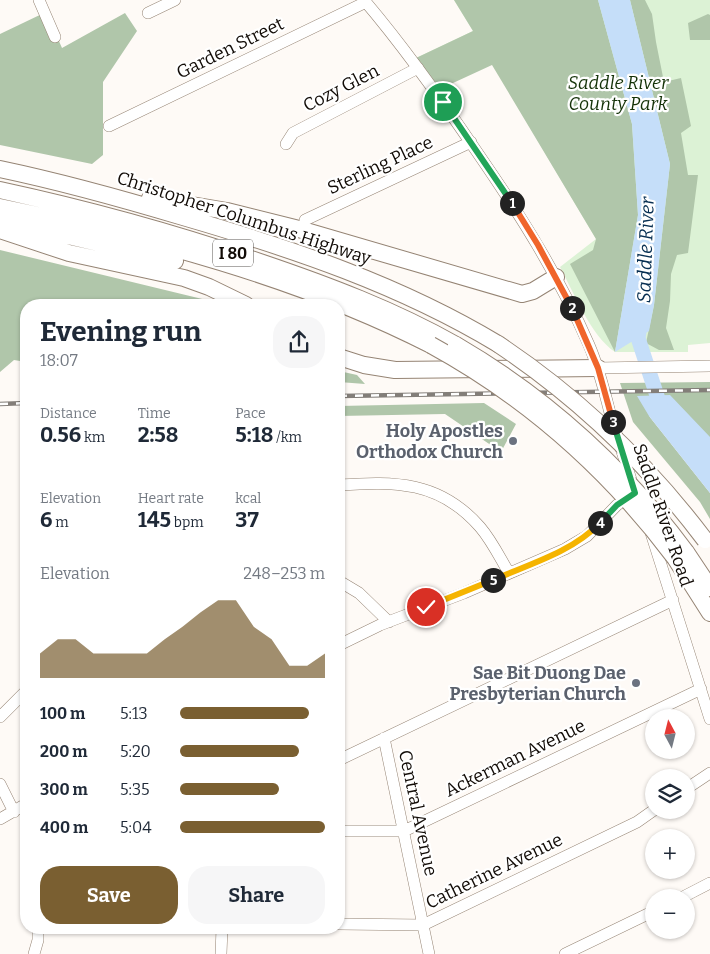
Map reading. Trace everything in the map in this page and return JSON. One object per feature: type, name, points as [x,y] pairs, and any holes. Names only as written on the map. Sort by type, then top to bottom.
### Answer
[{"type":"highway","name":"Christopher Columbus Highway","points":[[0,169],[67,185],[226,229],[332,264],[426,304],[498,344],[561,389],[606,428],[662,486],[708,544]]},
{"type":"highway","points":[[67,185],[227,210],[299,228],[522,294],[533,291],[556,277]]},
{"type":"highway","name":"Christopher Columbus Highway","points":[[0,190],[133,223],[254,260],[356,296],[409,320],[456,345],[503,374],[574,428],[637,491],[680,555],[710,613]]},
{"type":"highway","name":"Christopher Columbus Highway","points":[[0,207],[158,245],[252,272],[328,299]]},
{"type":"highway","points":[[0,220],[318,295]]},
{"type":"highway","points":[[0,230],[69,253],[184,278],[234,299]]},
{"type":"highway","name":"Christopher Columbus Highway","points":[[345,306],[384,322],[431,345],[495,384],[543,419],[586,456],[710,588]]},
{"type":"highway","points":[[345,359],[395,370],[598,368]]},
{"type":"street","points":[[39,0],[55,37]]},
{"type":"street","points":[[148,13],[176,0]]},
{"type":"street","name":"Saddle River Road","points":[[365,1],[418,68],[517,210],[576,316],[598,368],[635,493],[658,553],[710,719]]},
{"type":"street","name":"Garden Street","points":[[109,126],[365,1]]},
{"type":"street","name":"Cozy Glen","points":[[286,144],[293,133],[418,68]]},
{"type":"street","name":"Sterling Place","points":[[305,220],[471,142]]},
{"type":"street","points":[[598,368],[710,366]]},
{"type":"street","points":[[345,485],[400,483],[442,496],[456,505],[481,528],[509,573]]},
{"type":"street","points":[[345,643],[389,622],[566,549],[587,536],[617,505],[635,493]]},
{"type":"street","points":[[345,585],[359,593],[389,622]]},
{"type":"street","points":[[345,757],[673,600]]},
{"type":"street","name":"Ackerman Avenue","points":[[345,831],[404,831],[701,689]]},
{"type":"street","points":[[0,717],[20,698]]},
{"type":"street","name":"Central Avenue","points":[[384,738],[429,954]]},
{"type":"street","points":[[695,783],[710,773]]},
{"type":"street","points":[[0,784],[14,812]]},
{"type":"street","points":[[0,819],[20,808]]},
{"type":"street","name":"Catherine Avenue","points":[[345,924],[423,925],[637,822],[645,816]]},
{"type":"street","points":[[695,891],[710,883]]},
{"type":"street","points":[[565,954],[645,915]]},
{"type":"street","points":[[36,954],[38,934]]},
{"type":"street","points":[[221,954],[222,934]]},
{"type":"green space","name":"Saddle River County Park","points":[[454,0],[710,0],[710,343],[688,345],[688,352],[615,352],[598,336],[560,267],[596,239],[493,65],[416,58],[473,31]]},
{"type":"green space","points":[[454,0],[598,0],[632,124],[638,215],[615,352],[570,264],[593,250],[596,239],[492,65],[440,89],[416,58],[473,31]]},
{"type":"green space","points":[[630,0],[645,0],[652,14],[664,82],[681,78],[691,126],[681,133],[688,175],[698,175],[688,253],[677,255],[671,274],[666,328],[674,350],[659,350],[646,343],[654,305],[670,164]]},
{"type":"green space","points":[[46,12],[62,48],[125,13],[137,31],[103,82],[103,155],[92,164],[0,145],[0,34]]},
{"type":"green space","points":[[708,14],[710,15],[710,40],[690,40],[688,23]]},
{"type":"green space","points":[[0,250],[202,299],[20,299],[20,361],[14,360],[0,372]]},
{"type":"green space","points":[[345,372],[357,375],[365,384],[345,382]]},
{"type":"green space","points":[[710,382],[710,446],[649,416],[710,493],[710,519],[700,502],[633,422],[620,383]]},
{"type":"green space","points":[[484,403],[516,424],[501,452],[445,414],[345,416],[345,406]]},
{"type":"water","name":"Saddle River","points":[[598,0],[630,0],[670,164],[654,305],[649,331],[615,352],[638,215],[632,124]]},
{"type":"water","points":[[670,395],[710,437],[710,493],[649,416],[637,396]]},
{"type":"waterway","name":"Saddle River","points":[[641,319],[638,338],[663,414]]},
{"type":"railway","points":[[345,396],[710,390]]},
{"type":"railway","points":[[0,404],[20,403]]},
{"type":"place","name":"Holy Apostles Orthodox Church","points":[[513,441]]},
{"type":"place","name":"Sae Bit Duong Dae Presbyterian Church","points":[[636,683]]},
{"type":"route","points":[[426,607],[566,549],[587,536],[617,505],[635,493],[598,368],[576,316],[517,210],[443,102]]}]
